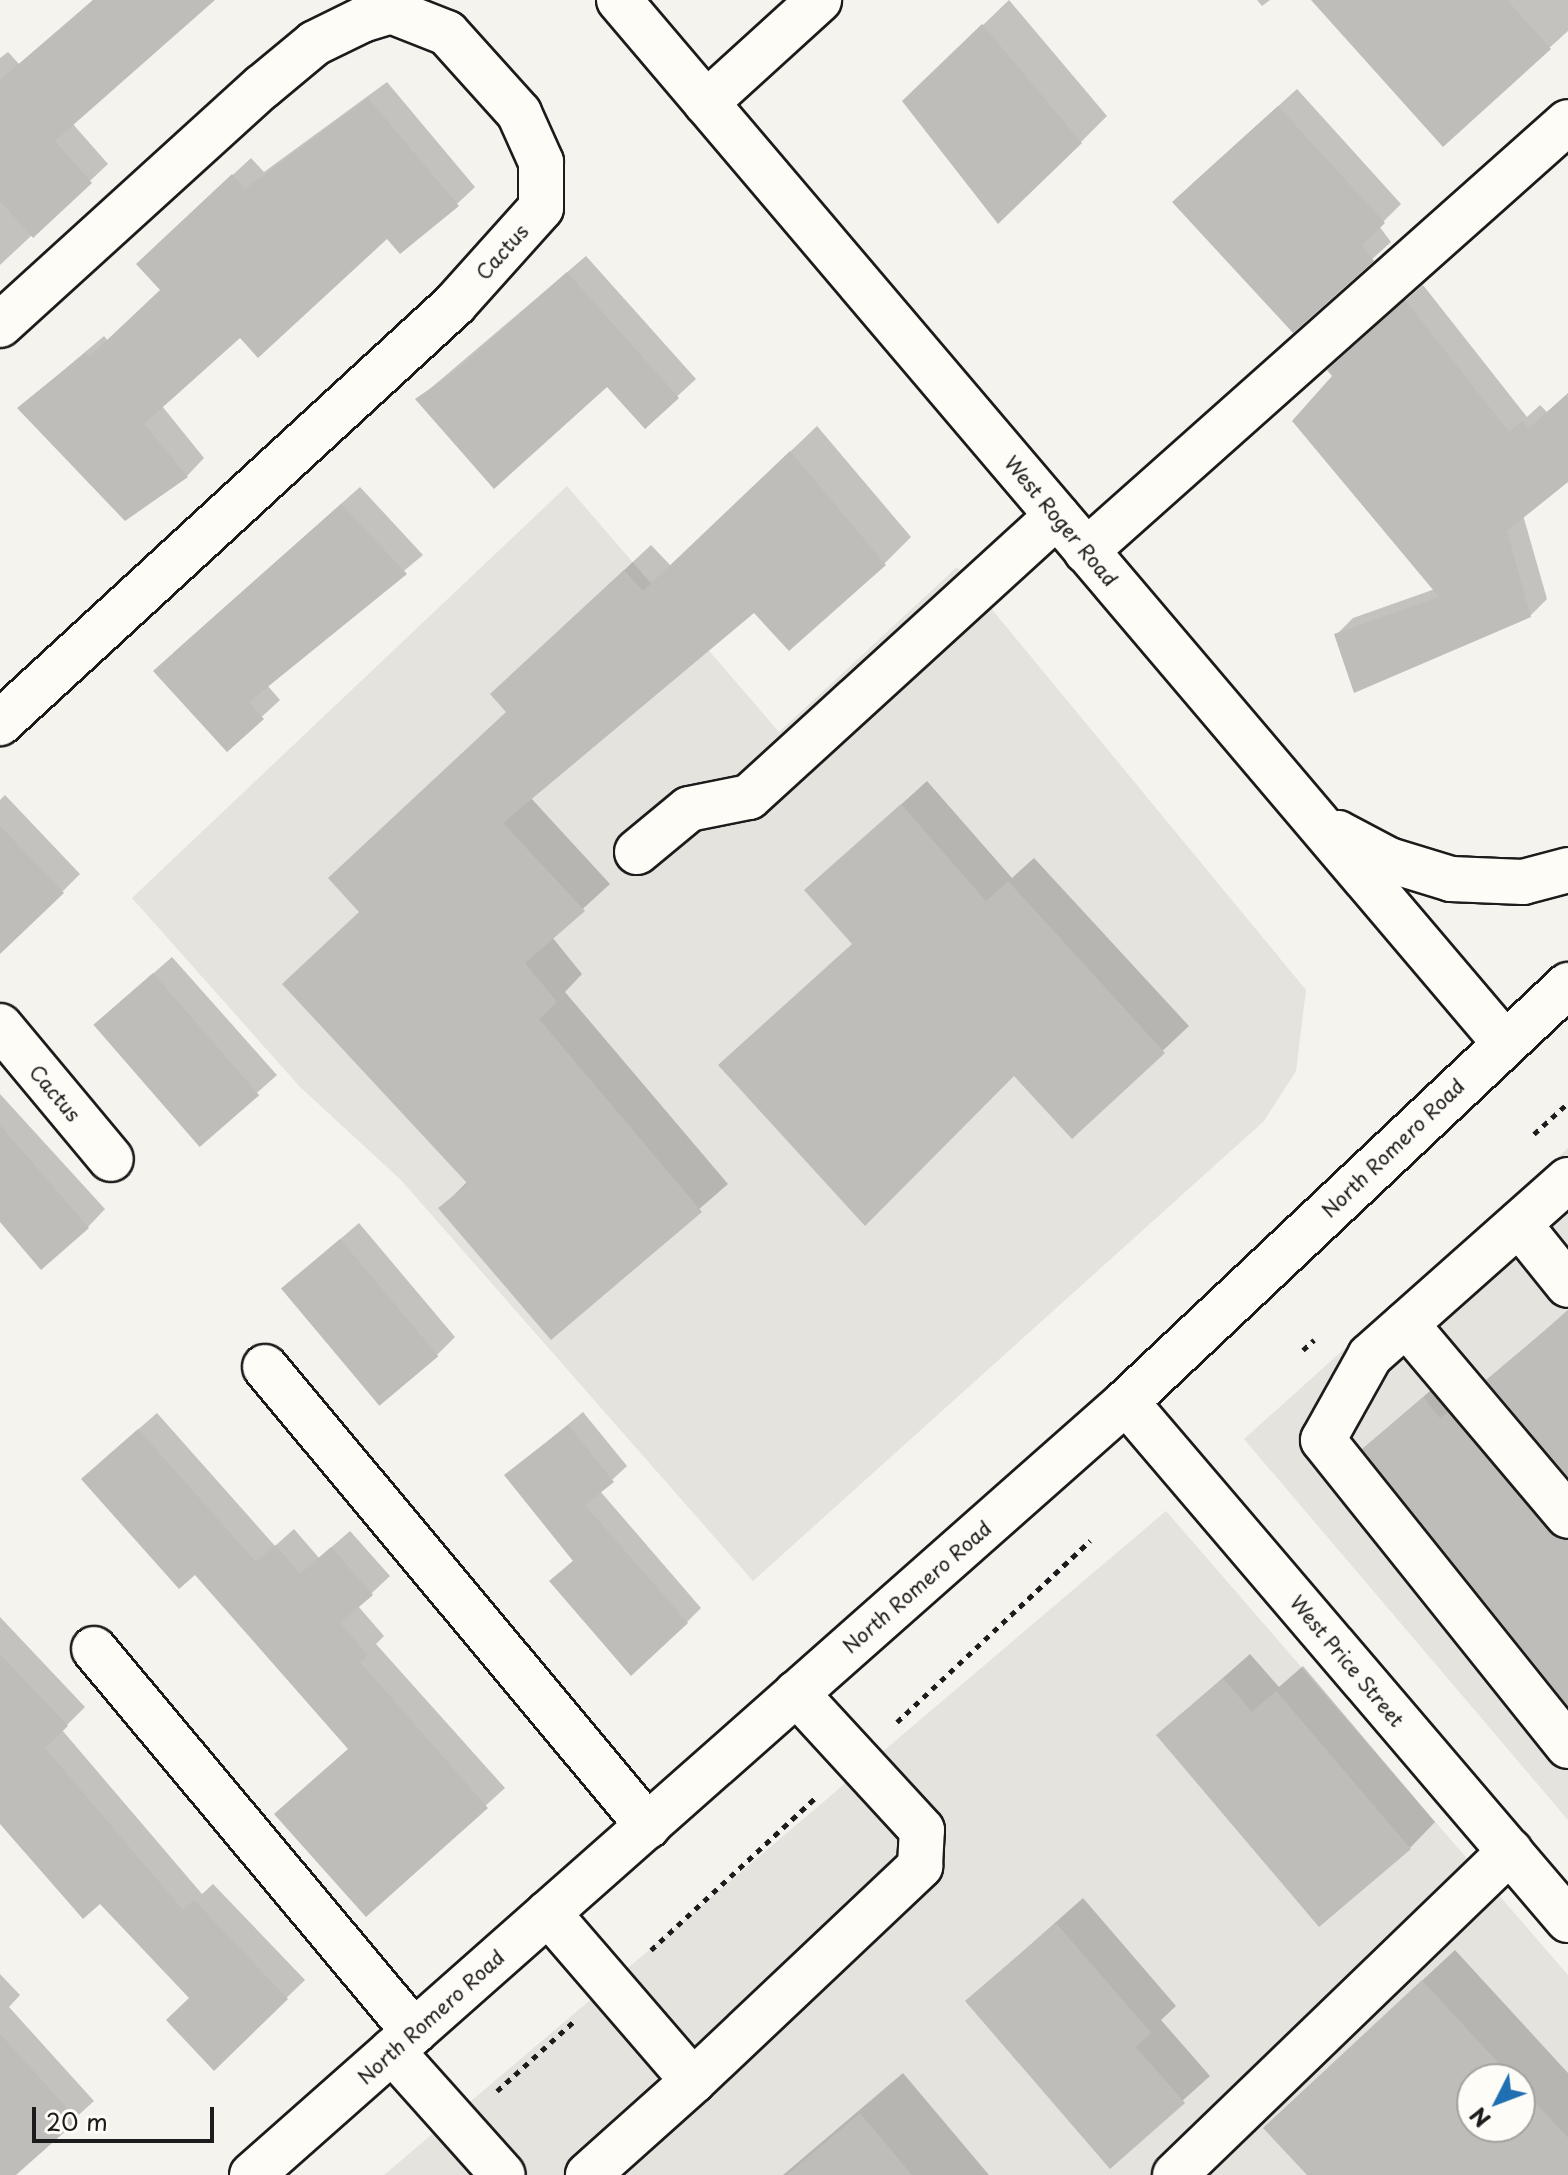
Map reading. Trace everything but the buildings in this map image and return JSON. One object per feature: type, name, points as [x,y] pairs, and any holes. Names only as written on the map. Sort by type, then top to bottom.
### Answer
[{"type":"street","name":"West Roger Road","points":[[619,0],[1504,1042]]},
{"type":"street","points":[[706,103],[819,0]]},
{"type":"street","name":"Cactus","points":[[0,325],[262,87],[315,43],[362,20],[391,11],[447,33],[519,113],[541,162],[541,208],[455,304],[0,723]]},
{"type":"street","points":[[1086,551],[1568,122]]},
{"type":"street","points":[[637,852],[689,809],[749,797],[1057,516]]},
{"type":"street","points":[[1315,821],[1389,860],[1451,879],[1523,882],[1568,870]]},
{"type":"street","name":"North Romero Road","points":[[252,2175],[1126,1402],[1504,1042],[1568,985]]},
{"type":"street","name":"Cactus","points":[[0,1026],[111,1159]]},
{"type":"street","points":[[1568,1180],[1370,1356],[1323,1440],[1568,1746]]},
{"type":"street","points":[[1519,1224],[1568,1285]]},
{"type":"street","points":[[1406,1324],[1568,1516]]},
{"type":"street","points":[[265,1367],[648,1826]]},
{"type":"street","name":"West Price Street","points":[[1126,1402],[1568,1920]]},
{"type":"street","points":[[94,1649],[403,2041],[503,2175]]},
{"type":"street","points":[[588,2175],[693,2081],[920,1866],[922,1830],[796,1693]]},
{"type":"street","points":[[1175,2175],[1510,1851]]},
{"type":"street","points":[[548,1913],[693,2081]]},
{"type":"path","points":[[494,2094],[1090,1541]]},
{"type":"shaded area","points":[[567,486],[779,732],[957,567],[1306,990],[1296,1071],[1264,1121],[753,1581],[401,1180],[300,1087],[132,898]]},
{"type":"shaded area","points":[[1568,1148],[1568,1820],[1244,1439]]},
{"type":"shaded area","points":[[1166,1511],[1568,1975],[1568,2175],[384,2175]]}]
